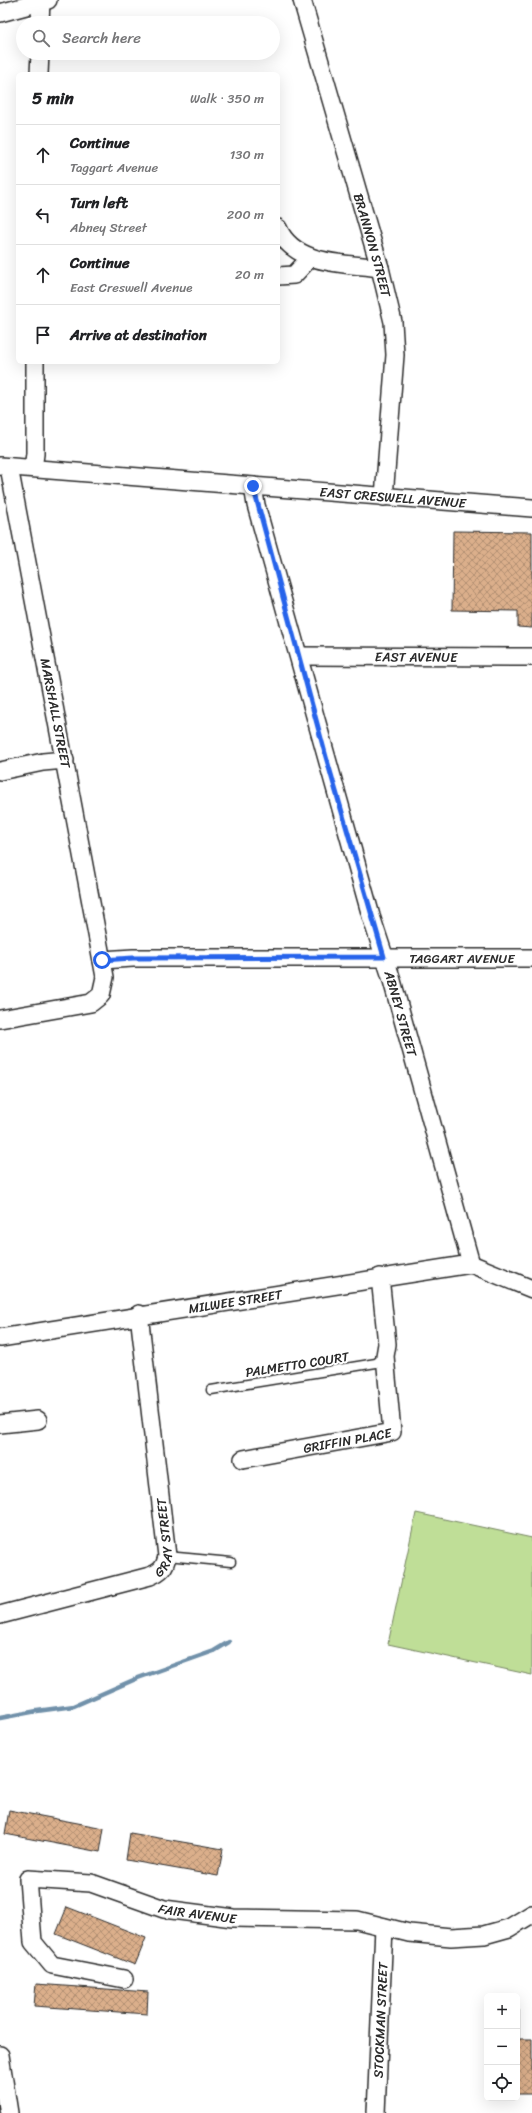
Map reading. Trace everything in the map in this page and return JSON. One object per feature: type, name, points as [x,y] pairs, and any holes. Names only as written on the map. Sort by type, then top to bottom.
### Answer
[{"type":"street","name":"BRANNON STREET","points":[[302,0],[380,268],[393,322],[395,355],[384,497]]},
{"type":"street","points":[[0,13],[43,1],[41,16]]},
{"type":"street","points":[[39,72],[40,60]]},
{"type":"street","points":[[280,232],[284,240],[310,258],[380,268]]},
{"type":"street","points":[[280,276],[294,275],[310,258]]},
{"type":"street","points":[[32,468],[35,454],[36,364]]},
{"type":"street","name":"EAST CRESWELL AVENUE","points":[[5,467],[532,508]]},
{"type":"street","name":"MARSHALL STREET","points":[[5,467],[65,760],[102,960]]},
{"type":"street","name":"ABNEY STREET","points":[[253,486],[264,532],[365,893],[391,977],[471,1264]]},
{"type":"street","name":"EAST AVENUE","points":[[299,656],[532,657]]},
{"type":"street","points":[[0,771],[43,762],[65,760]]},
{"type":"street","name":"TAGGART AVENUE","points":[[102,960],[141,958],[532,958]]},
{"type":"street","points":[[0,1019],[80,1006],[97,999],[101,995],[104,985],[102,960]]},
{"type":"street","points":[[471,1264],[532,1290]]},
{"type":"street","name":"MILWEE STREET","points":[[0,1338],[139,1314],[471,1264]]},
{"type":"street","name":"GRIFFIN PLACE","points":[[243,1459],[392,1432],[385,1356],[387,1344],[380,1277]]},
{"type":"street","name":"GRAY STREET","points":[[0,1615],[158,1573],[164,1567],[167,1556],[139,1314]]},
{"type":"street","points":[[0,1424],[38,1420]]},
{"type":"street","name":"FAIR AVENUE","points":[[124,1979],[52,1965],[33,1942],[28,1879],[91,1883],[164,1909],[234,1918],[357,1920],[409,1933],[451,1937],[470,1937],[509,1928],[532,1914]]},
{"type":"street","name":"STOCKMAN STREET","points":[[380,2113],[384,1927]]},
{"type":"street","points":[[0,2055],[9,2113]]},
{"type":"lane","name":"PALMETTO COURT","points":[[210,1390],[376,1363],[385,1356]]},
{"type":"lane","points":[[167,1556],[231,1562]]},
{"type":"green space","points":[[416,1513],[532,1538],[532,1675],[388,1644]]},
{"type":"building","points":[[453,531],[532,532],[532,628],[518,627],[518,611],[452,610]]},
{"type":"building","points":[[9,1810],[104,1828],[100,1852],[5,1834]]},
{"type":"building","points":[[130,1833],[223,1849],[218,1876],[126,1860]]},
{"type":"building","points":[[67,1907],[146,1938],[135,1965],[56,1934]]},
{"type":"building","points":[[36,1984],[148,1992],[147,2014],[34,2006]]},
{"type":"building","points":[[520,2039],[532,2039],[532,2094],[520,2094]]},
{"type":"waterway","points":[[0,1718],[74,1706],[138,1678],[214,1651],[229,1642]]},
{"type":"route","points":[[102,960],[133,958],[384,957],[326,757],[256,505],[253,486]]}]
